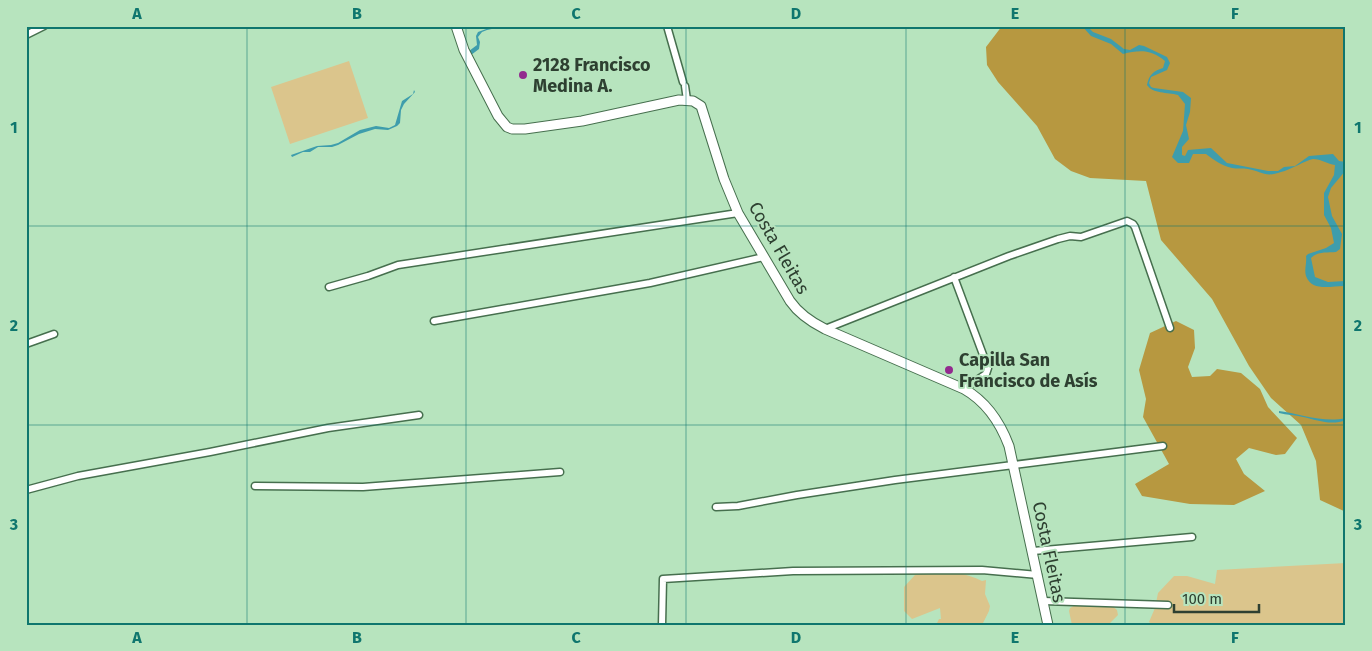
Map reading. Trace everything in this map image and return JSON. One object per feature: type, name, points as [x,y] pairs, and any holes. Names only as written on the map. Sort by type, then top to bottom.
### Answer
[{"type":"main road","points":[[456,26],[464,50],[502,124],[512,129],[525,129],[582,120],[687,100]]},
{"type":"main road","name":"Costa Fleitas","points":[[687,100],[698,104],[703,109],[724,179],[738,213],[797,311],[826,329],[964,390],[982,401],[996,419],[1006,437],[1014,466],[1048,625]]},
{"type":"street","points":[[26,35],[44,26]]},
{"type":"street","points":[[667,26],[687,100]]},
{"type":"street","points":[[329,287],[398,265],[738,213]]},
{"type":"street","points":[[826,329],[954,277],[1058,239],[1070,236],[1081,237],[1127,221],[1135,227],[1170,328]]},
{"type":"street","points":[[434,321],[650,283],[764,258]]},
{"type":"street","points":[[954,277],[988,368],[986,374],[964,390]]},
{"type":"street","points":[[26,344],[54,334]]},
{"type":"street","points":[[26,490],[78,476],[328,428],[419,415]]},
{"type":"street","points":[[716,507],[738,506],[895,480],[1163,446]]},
{"type":"street","points":[[255,486],[363,487],[560,472]]},
{"type":"street","points":[[1033,551],[1192,537]]},
{"type":"street","points":[[662,625],[663,579],[794,571],[982,570],[1038,576]]},
{"type":"street","points":[[1043,601],[1168,606]]},
{"type":"shaded area","points":[[1002,26],[1346,26],[1346,512],[1320,500],[1316,461],[1301,425],[1271,398],[1249,366],[1212,299],[1161,240],[1146,181],[1090,178],[1071,171],[1055,159],[1037,126],[998,82],[987,65],[986,47]]},
{"type":"shaded area","points":[[349,61],[368,118],[290,144],[271,87]]},
{"type":"shaded area","points":[[1176,321],[1194,330],[1195,348],[1188,367],[1192,377],[1210,376],[1217,369],[1241,373],[1260,389],[1268,407],[1297,438],[1285,454],[1276,455],[1249,448],[1236,459],[1244,474],[1265,491],[1234,505],[1190,504],[1142,496],[1135,484],[1169,464],[1143,417],[1146,399],[1139,370],[1150,333]]},
{"type":"shaded area","points":[[1346,563],[1346,625],[1153,625],[1149,622],[1155,608],[1158,593],[1174,576],[1187,576],[1215,584],[1217,570]]},
{"type":"shaded area","points":[[934,571],[959,573],[982,581],[986,580],[985,594],[990,606],[982,625],[936,625],[939,619],[941,619],[940,608],[912,619],[904,611],[904,587],[915,575]]},
{"type":"shaded area","points":[[1105,600],[1117,610],[1118,615],[1108,625],[1072,625],[1070,608],[1081,602]]},
{"type":"water","points":[[506,26],[482,32],[478,37],[480,42],[479,49],[471,55],[469,51],[477,45],[476,36],[478,32],[489,28]]},
{"type":"water","points":[[1082,26],[1087,26],[1093,32],[1111,39],[1124,49],[1130,50],[1139,45],[1167,57],[1170,63],[1167,70],[1151,77],[1149,83],[1151,87],[1183,92],[1191,98],[1190,112],[1186,125],[1189,139],[1182,147],[1182,155],[1185,156],[1188,150],[1211,148],[1227,163],[1268,171],[1278,171],[1284,167],[1295,166],[1309,156],[1333,154],[1339,161],[1346,162],[1346,170],[1331,188],[1328,197],[1332,216],[1342,234],[1340,249],[1336,252],[1320,253],[1311,258],[1315,277],[1328,282],[1345,281],[1346,286],[1324,287],[1313,285],[1305,274],[1306,256],[1334,243],[1331,228],[1324,215],[1324,193],[1334,175],[1335,165],[1313,159],[1276,174],[1263,174],[1248,169],[1228,167],[1206,154],[1193,154],[1189,163],[1178,163],[1172,157],[1183,131],[1185,104],[1178,95],[1153,90],[1147,85],[1150,76],[1163,68],[1165,61],[1155,54],[1145,51],[1123,54],[1111,44],[1091,36]]},
{"type":"water","points":[[414,90],[415,92],[401,110],[400,123],[397,126],[388,130],[375,129],[359,134],[338,145],[318,147],[310,152],[303,152],[292,157],[291,155],[317,146],[338,143],[360,130],[376,126],[389,128],[395,125],[402,101],[413,94]]},
{"type":"water","points":[[1279,411],[1320,419],[1346,418],[1346,420],[1324,422],[1279,413]]},
{"type":"place","name":"2128 Francisco Medina A.","points":[[523,75]]},
{"type":"place","name":"Capilla San Francisco de Asís","points":[[949,370]]}]
